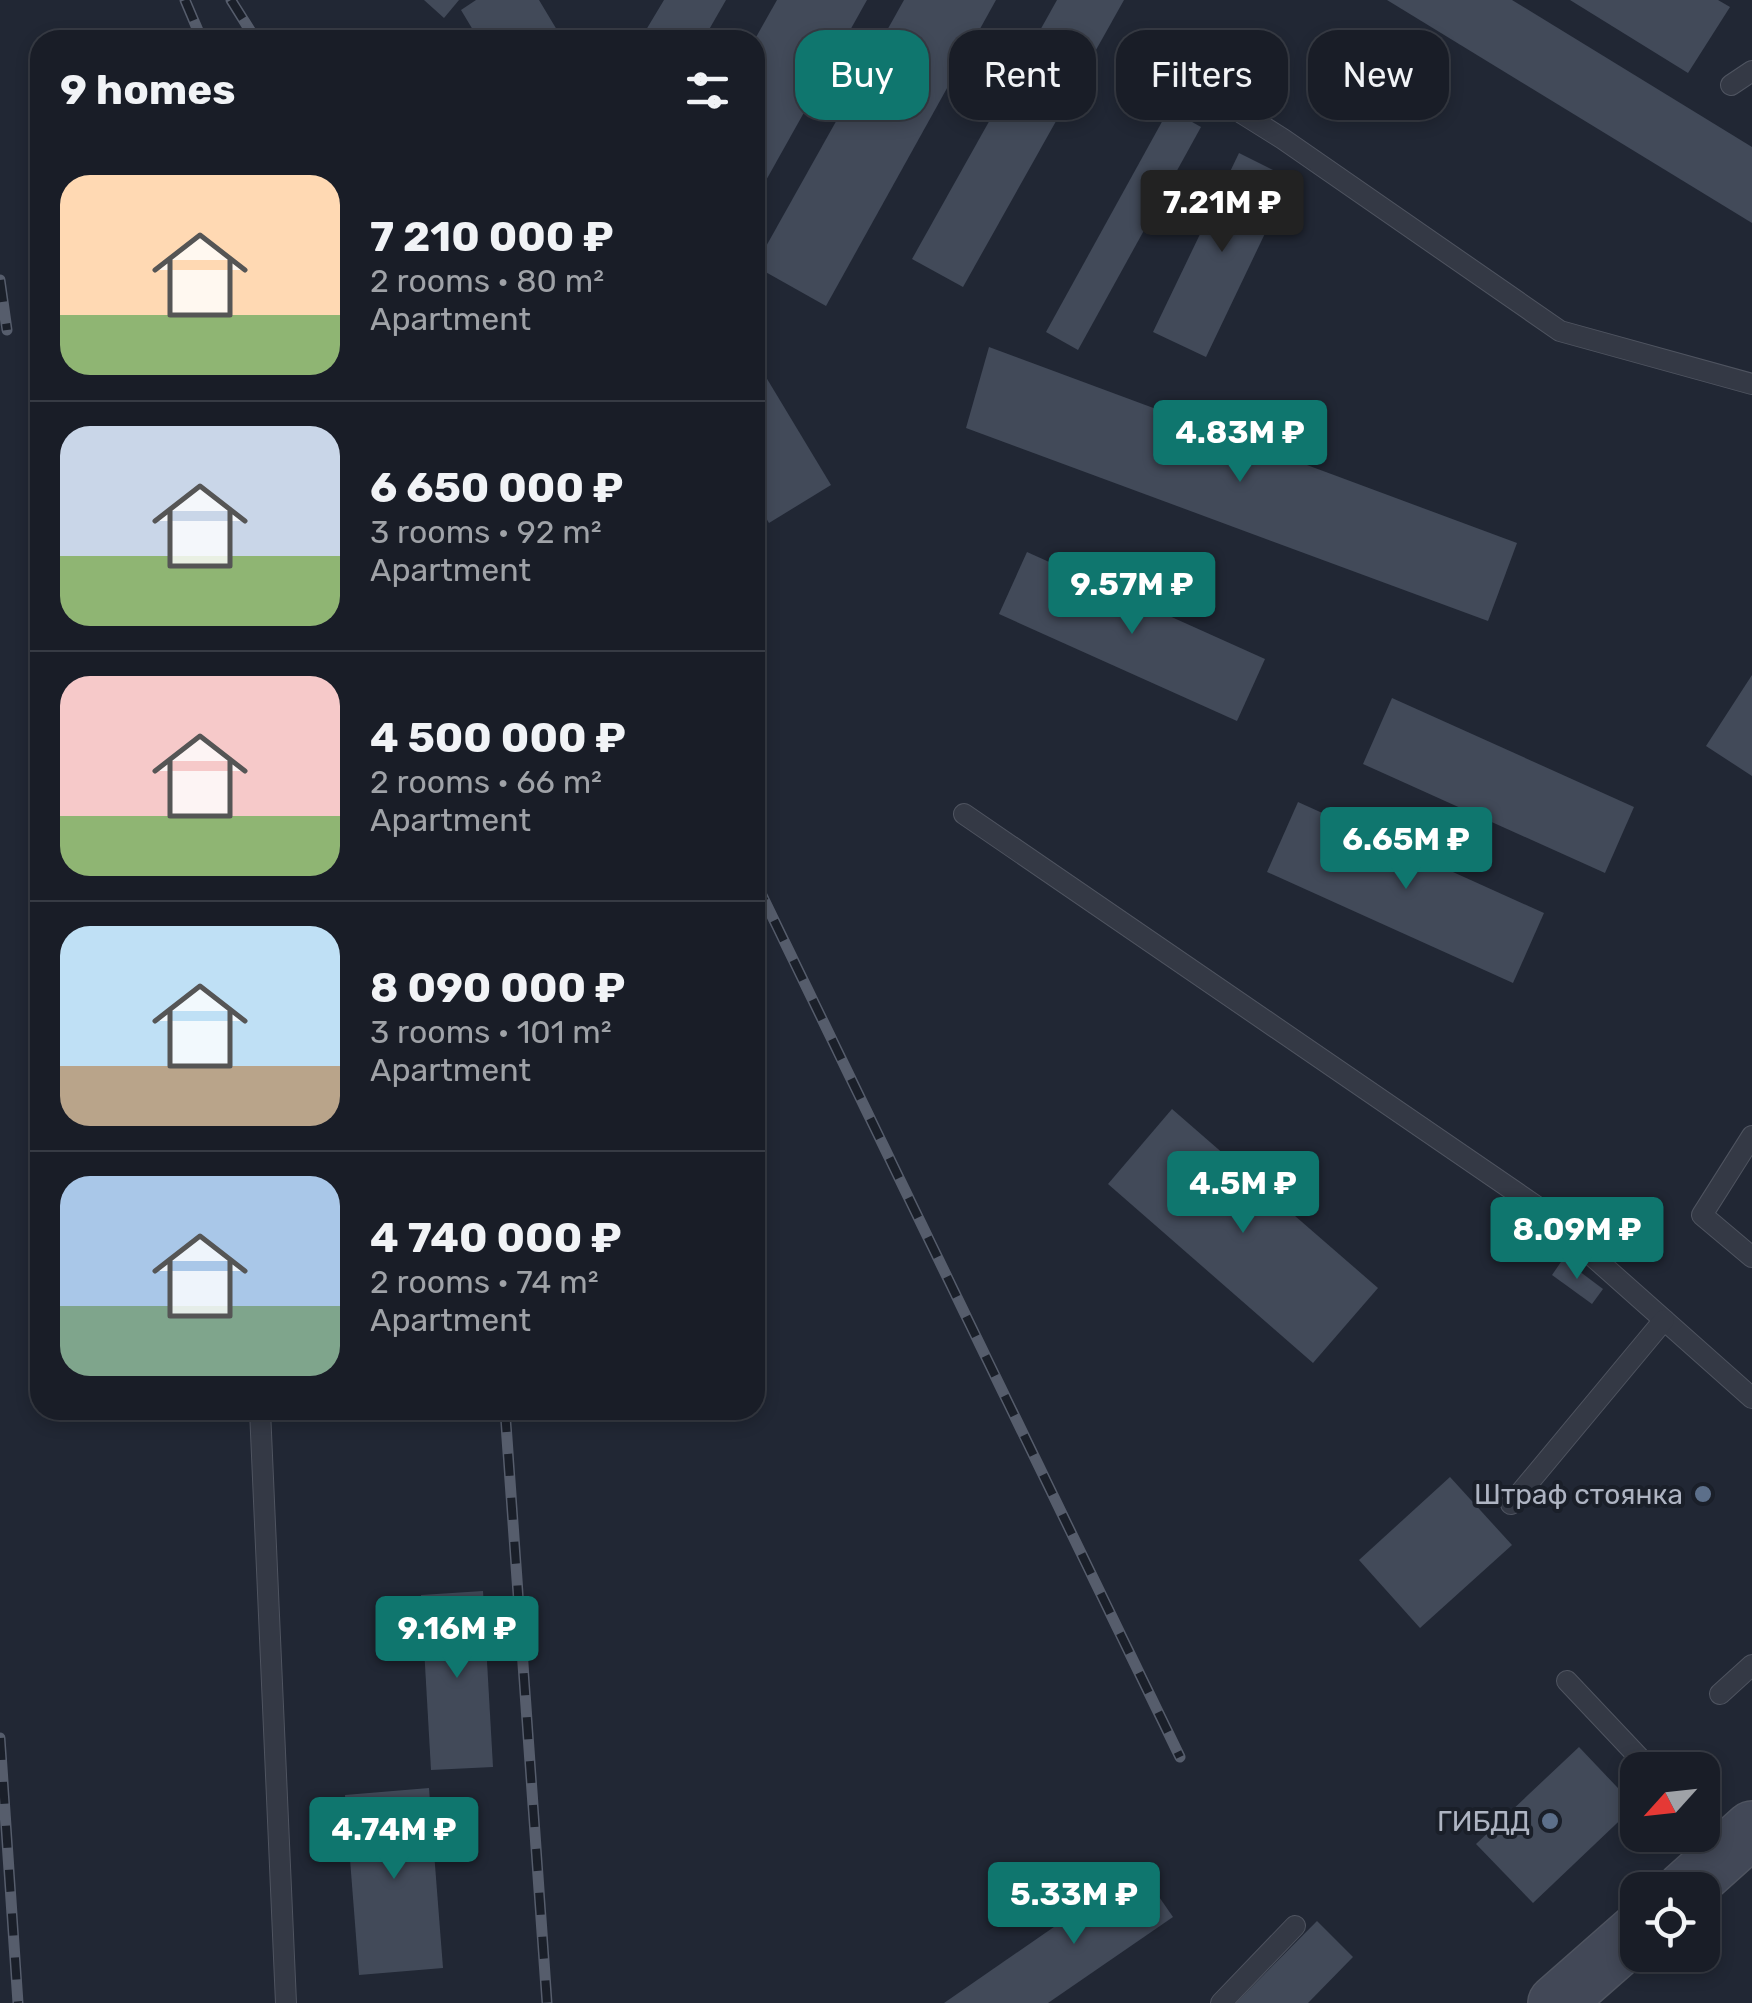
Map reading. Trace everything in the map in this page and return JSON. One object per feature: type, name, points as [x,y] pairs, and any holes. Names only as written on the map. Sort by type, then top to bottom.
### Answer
[{"type":"main road","points":[[1698,1872],[1727,1835]]},
{"type":"main road","points":[[1556,2003],[1620,1947]]},
{"type":"lane","points":[[1732,85],[1752,71]]},
{"type":"lane","points":[[1252,120],[1560,331],[1752,384]]},
{"type":"lane","points":[[964,814],[1536,1206],[1752,1398]]},
{"type":"lane","points":[[1752,1136],[1702,1215],[1752,1257]]},
{"type":"lane","points":[[1511,1504],[1664,1320]]},
{"type":"lane","points":[[260,1420],[286,2003]]},
{"type":"lane","points":[[1720,1694],[1752,1665]]},
{"type":"lane","points":[[1568,1681],[1634,1752]]},
{"type":"lane","points":[[1220,2003],[1295,1926]]},
{"type":"building","points":[[424,0],[459,0],[444,18]]},
{"type":"building","points":[[476,0],[539,0],[557,30],[473,30],[461,10]]},
{"type":"building","points":[[664,0],[726,0],[709,30],[646,30]]},
{"type":"building","points":[[777,0],[867,0],[850,30],[795,30],[795,120],[800,120],[765,182],[765,30],[760,30]]},
{"type":"building","points":[[904,0],[996,0],[979,30],[949,30],[949,85],[826,306],[765,272],[765,248],[837,120],[929,120],[929,30],[887,30]]},
{"type":"building","points":[[1057,0],[1124,0],[1096,50],[1096,30],[1040,30]]},
{"type":"building","points":[[1387,0],[1512,0],[1752,147],[1752,223],[1449,38],[1449,30],[1436,30]]},
{"type":"building","points":[[1570,0],[1718,0],[1730,7],[1688,73]]},
{"type":"building","points":[[990,120],[1057,120],[963,287],[912,259]]},
{"type":"building","points":[[1163,120],[1189,120],[1201,127],[1078,350],[1046,332]]},
{"type":"building","points":[[1239,153],[1291,179],[1206,357],[1153,332]]},
{"type":"building","points":[[989,347],[1517,543],[1488,621],[966,428]]},
{"type":"building","points":[[765,376],[831,485],[769,523],[765,516]]},
{"type":"building","points":[[1027,552],[1265,659],[1237,721],[999,614]]},
{"type":"building","points":[[1752,675],[1752,776],[1706,746]]},
{"type":"building","points":[[1392,698],[1634,807],[1605,873],[1363,764]]},
{"type":"building","points":[[1298,802],[1544,913],[1513,983],[1267,872]]},
{"type":"building","points":[[1172,1109],[1378,1288],[1313,1363],[1108,1184]]},
{"type":"building","points":[[1563,1259],[1603,1289],[1592,1304],[1552,1275]]},
{"type":"building","points":[[1450,1477],[1512,1545],[1420,1628],[1359,1560]]},
{"type":"building","points":[[483,1591],[493,1767],[431,1770],[421,1595]]},
{"type":"building","points":[[1579,1747],[1620,1790],[1620,1820],[1533,1903],[1476,1844]]},
{"type":"building","points":[[429,1788],[443,1968],[359,1975],[345,1795]]},
{"type":"building","points":[[1139,1868],[1173,1917],[1048,2003],[944,2003]]},
{"type":"building","points":[[1317,1921],[1353,1957],[1308,2003],[1236,2003]]},
{"type":"railway","points":[[185,0],[198,30]]},
{"type":"railway","points":[[231,0],[250,30]]},
{"type":"railway","points":[[0,280],[7,330]]},
{"type":"railway","points":[[765,902],[1180,1757]]},
{"type":"railway","points":[[506,1420],[547,2003]]},
{"type":"railway","points":[[0,1738],[18,2003]]},
{"type":"place","name":"Штраф стоянка","points":[[1703,1494]]},
{"type":"place","name":"ГИБДД","points":[[1550,1821]]}]
